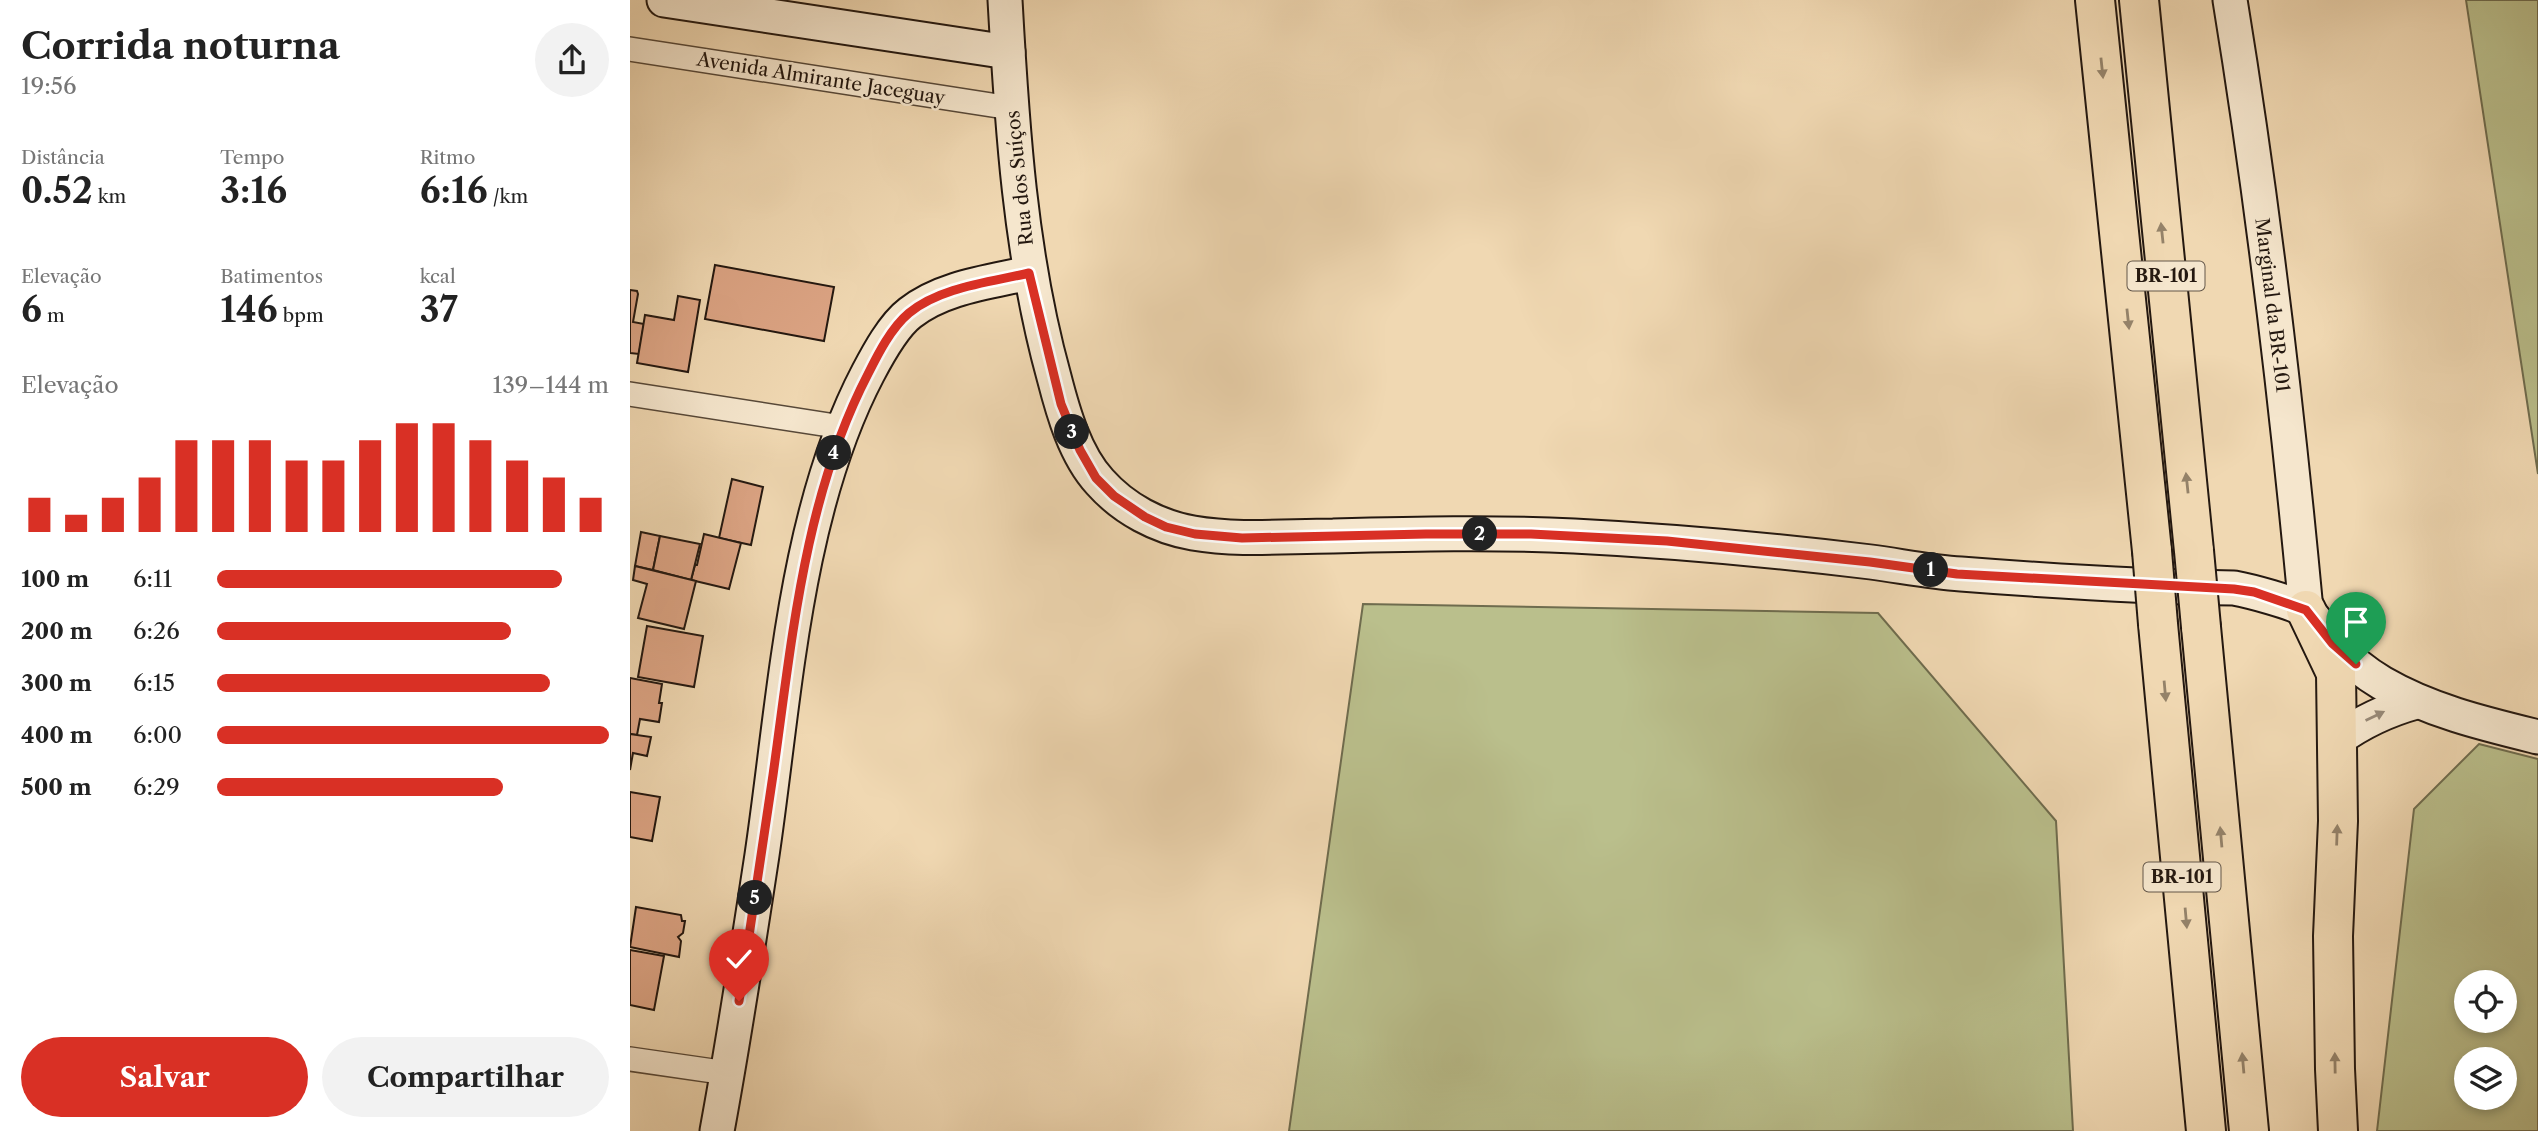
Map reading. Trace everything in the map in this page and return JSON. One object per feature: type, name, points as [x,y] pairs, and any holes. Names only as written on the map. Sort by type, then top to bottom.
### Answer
[{"type":"highway","name":"BR-101","points":[[2095,0],[2152,551],[2206,1131]]},
{"type":"highway","name":"BR-101","points":[[2139,0],[2249,1131]]},
{"type":"highway","points":[[2306,610],[2336,673],[2338,739],[2333,936],[2338,1131]]},
{"type":"main road","points":[[664,0],[1007,52]]},
{"type":"main road","name":"Rua dos Suíços","points":[[1005,0],[1011,108],[1029,273],[1061,404],[1080,450],[1096,478],[1114,496],[1145,517],[1166,527],[1195,534],[1242,538],[1517,534],[1667,541],[1957,574],[2234,589],[2254,592],[2306,610]]},
{"type":"main road","name":"Marginal da BR-101","points":[[2230,0],[2246,98],[2287,412],[2306,610]]},
{"type":"main road","points":[[717,1131],[762,856],[794,617],[819,505],[842,427],[881,348],[909,313],[946,292],[1029,273]]},
{"type":"main road","points":[[2306,610],[2332,643],[2356,664],[2380,682],[2416,702],[2538,737]]},
{"type":"main road","points":[[2338,739],[2357,725],[2384,712],[2416,702]]},
{"type":"street","name":"Avenida Almirante Jaceguay","points":[[630,49],[1011,108]]},
{"type":"street","points":[[630,394],[842,427]]},
{"type":"street","points":[[630,1059],[727,1073]]},
{"type":"green space","points":[[2466,0],[2538,0],[2538,474]]},
{"type":"green space","points":[[1363,604],[1878,613],[2056,821],[2073,1131],[1289,1131]]},
{"type":"green space","points":[[2479,744],[2538,759],[2538,1131],[2377,1131],[2414,809]]},
{"type":"building","points":[[715,265],[834,287],[824,341],[705,319]]},
{"type":"building","points":[[630,290],[637,291],[638,294],[633,322],[644,324],[639,354],[630,353]]},
{"type":"building","points":[[678,296],[700,300],[688,372],[637,363],[645,315],[674,320]]},
{"type":"building","points":[[732,479],[763,487],[751,545],[719,538]]},
{"type":"building","points":[[641,532],[660,536],[653,570],[635,566]]},
{"type":"building","points":[[704,534],[741,543],[729,589],[691,580]]},
{"type":"building","points":[[660,536],[700,544],[691,580],[653,570]]},
{"type":"building","points":[[635,566],[696,581],[684,629],[638,618],[647,584],[633,580]]},
{"type":"building","points":[[647,626],[703,636],[694,687],[638,677]]},
{"type":"building","points":[[630,678],[662,684],[659,722],[640,719],[637,735],[630,734]]},
{"type":"building","points":[[630,734],[651,737],[647,756],[633,753],[630,770]]},
{"type":"building","points":[[630,792],[660,797],[652,841],[630,837]]},
{"type":"building","points":[[636,907],[681,915],[682,921],[685,921],[683,933],[678,937],[681,941],[679,957],[630,947]]},
{"type":"building","points":[[630,950],[664,956],[654,1010],[630,1005]]},
{"type":"route","points":[[739,1001],[762,856],[794,617],[819,505],[842,427],[881,348],[909,313],[946,292],[1029,273],[1061,404],[1080,450],[1096,478],[1114,496],[1145,517],[1166,527],[1195,534],[1242,538],[1531,534],[1667,541],[1957,574],[2234,589],[2254,592],[2306,610],[2332,643],[2356,664]]}]
